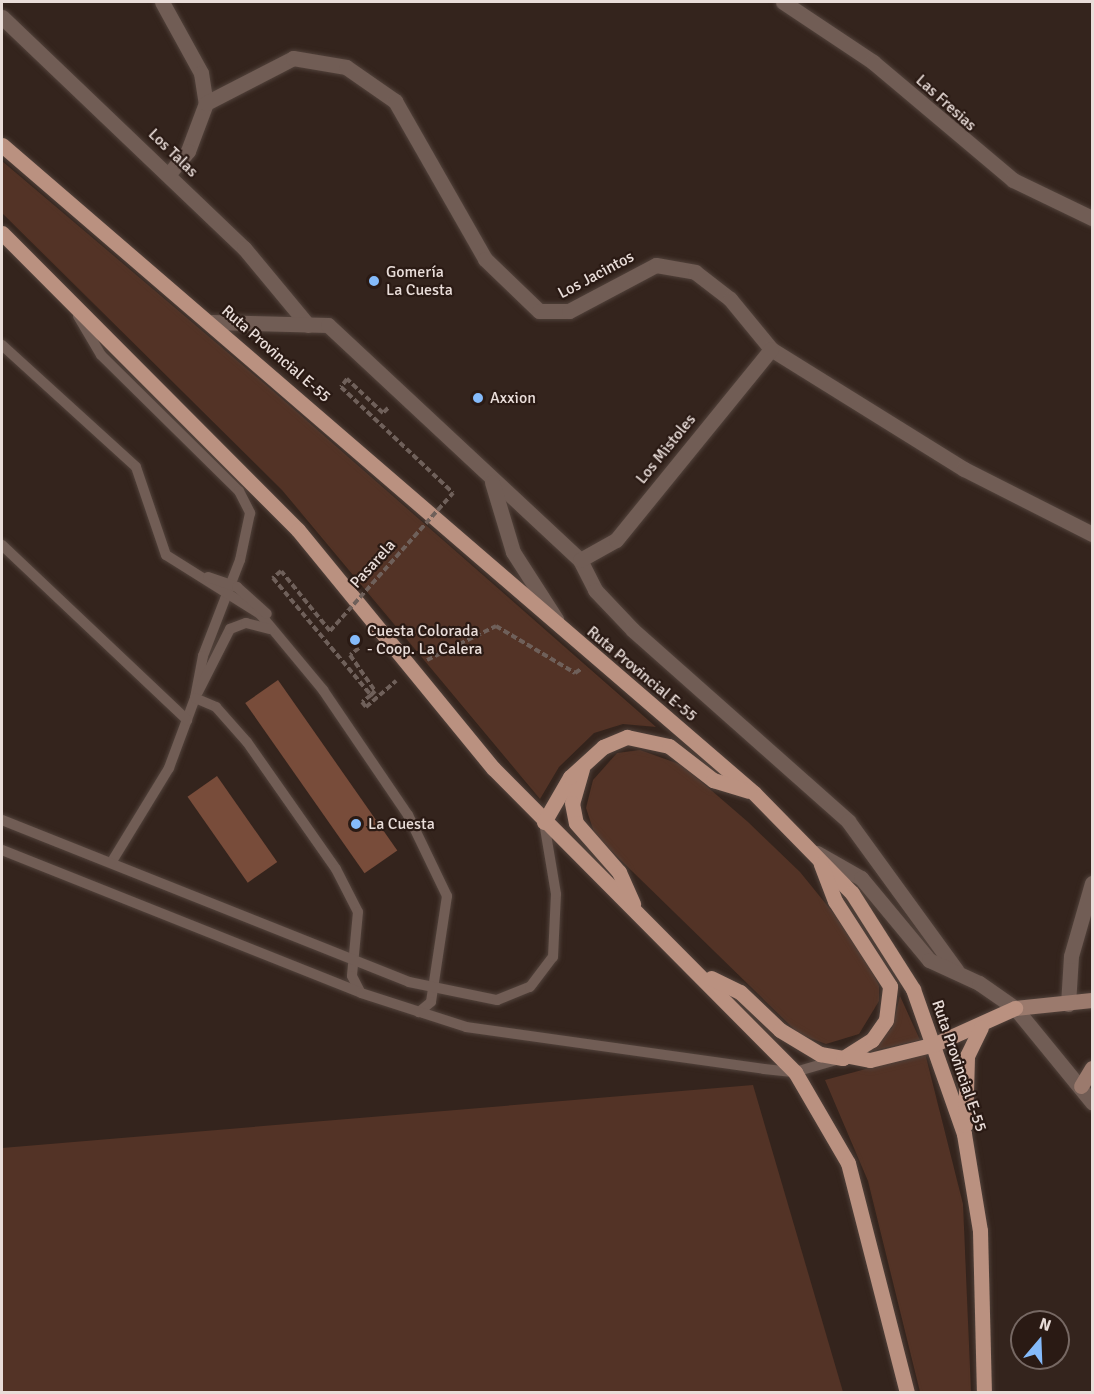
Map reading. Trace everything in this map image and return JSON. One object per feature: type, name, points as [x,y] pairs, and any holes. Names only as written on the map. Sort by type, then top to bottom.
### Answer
[{"type":"main road","name":"Ruta Provincial E-55","points":[[2,145],[212,322],[569,635],[754,793],[817,853],[901,966],[935,1044],[964,1134],[980,1231],[984,1392]]},
{"type":"main road","points":[[2,233],[298,530],[411,668],[544,822],[699,973],[795,1071],[848,1163],[907,1392]]},
{"type":"main road","points":[[544,822],[559,793],[583,766],[614,742],[643,737],[669,746],[713,780],[754,793]]},
{"type":"main road","points":[[583,766],[572,813],[582,834],[619,872],[637,913]]},
{"type":"main road","points":[[817,853],[835,901],[890,986],[883,1026],[846,1057]]},
{"type":"main road","points":[[699,973],[740,992],[796,1043],[846,1057],[870,1060],[935,1044],[981,1027],[1015,1008]]},
{"type":"main road","points":[[964,1134],[967,1056],[981,1027]]},
{"type":"street","points":[[162,2],[201,73],[206,103],[188,151],[170,174]]},
{"type":"street","name":"Las Fresias","points":[[783,2],[873,62],[1013,180],[1092,218]]},
{"type":"street","name":"Los Talas","points":[[2,17],[170,174],[272,277],[308,325]]},
{"type":"street","name":"Los Jacintos","points":[[206,103],[293,58],[346,67],[395,101],[485,259],[539,311],[569,311],[639,270],[680,267],[712,283],[771,349],[964,469],[1092,534]]},
{"type":"street","points":[[212,322],[328,325],[580,560],[595,590],[633,630],[848,821],[957,971]]},
{"type":"street","name":"Los Mistoles","points":[[580,560],[616,540],[771,349]]},
{"type":"street","points":[[486,470],[502,499],[513,552],[569,635]]},
{"type":"street","points":[[817,853],[861,878],[920,953],[957,971],[1015,1008],[1092,1102]]},
{"type":"street","points":[[1068,1004],[1071,956],[1092,883]]},
{"type":"street","points":[[1015,1008],[1092,1000]]},
{"type":"street","points":[[1081,1086],[1092,1068]]},
{"type":"lane","points":[[66,295],[101,355],[239,491],[250,513],[249,530],[231,588],[203,656],[195,698]]},
{"type":"lane","points":[[2,345],[136,467],[155,536],[166,555],[183,568],[231,588],[259,604],[276,633]]},
{"type":"lane","points":[[2,545],[187,720]]},
{"type":"lane","points":[[231,588],[276,633],[368,752],[435,863],[447,905],[431,1002],[419,1012]]},
{"type":"lane","points":[[111,863],[158,792],[195,698],[230,629],[257,623],[276,633]]},
{"type":"lane","points":[[195,698],[216,707],[247,742],[336,868],[358,912],[352,976],[361,993]]},
{"type":"lane","points":[[2,820],[354,961],[432,989],[508,998],[547,970],[557,915],[544,822]]},
{"type":"lane","points":[[2,850],[361,993],[419,1012],[537,1039],[795,1071],[846,1057]]},
{"type":"path","name":"Pasarela","points":[[371,695],[273,578],[281,571],[330,631],[453,493],[341,387],[347,380],[383,412]]},
{"type":"path","points":[[359,648],[350,655],[375,691],[362,702],[366,707],[411,668],[496,626],[575,673],[596,658]]},
{"type":"shaded area","points":[[2,161],[272,390],[656,727],[623,724],[594,733],[559,767],[540,799],[282,490],[2,213]]},
{"type":"shaded area","points":[[640,750],[682,765],[748,822],[800,872],[861,947],[879,986],[879,1001],[859,1034],[826,1044],[799,1034],[595,835],[586,808],[593,780],[617,753]]},
{"type":"shaded area","points":[[900,996],[920,1040],[867,1052],[892,1028]]},
{"type":"shaded area","points":[[925,1053],[963,1204],[971,1392],[920,1392],[868,1181],[825,1080]]},
{"type":"shaded area","points":[[753,1085],[843,1392],[2,1392],[2,1148]]},
{"type":"building","points":[[278,680],[397,850],[365,873],[245,703]]},
{"type":"building","points":[[217,776],[277,862],[248,883],[188,797]]},
{"type":"place","name":"Gomería La Cuesta","points":[[374,281]]},
{"type":"place","name":"Axxion","points":[[478,398]]},
{"type":"place","name":"Cuesta Colorada - Coop. La Calera","points":[[355,640]]},
{"type":"place","name":"La Cuesta","points":[[356,824]]}]
